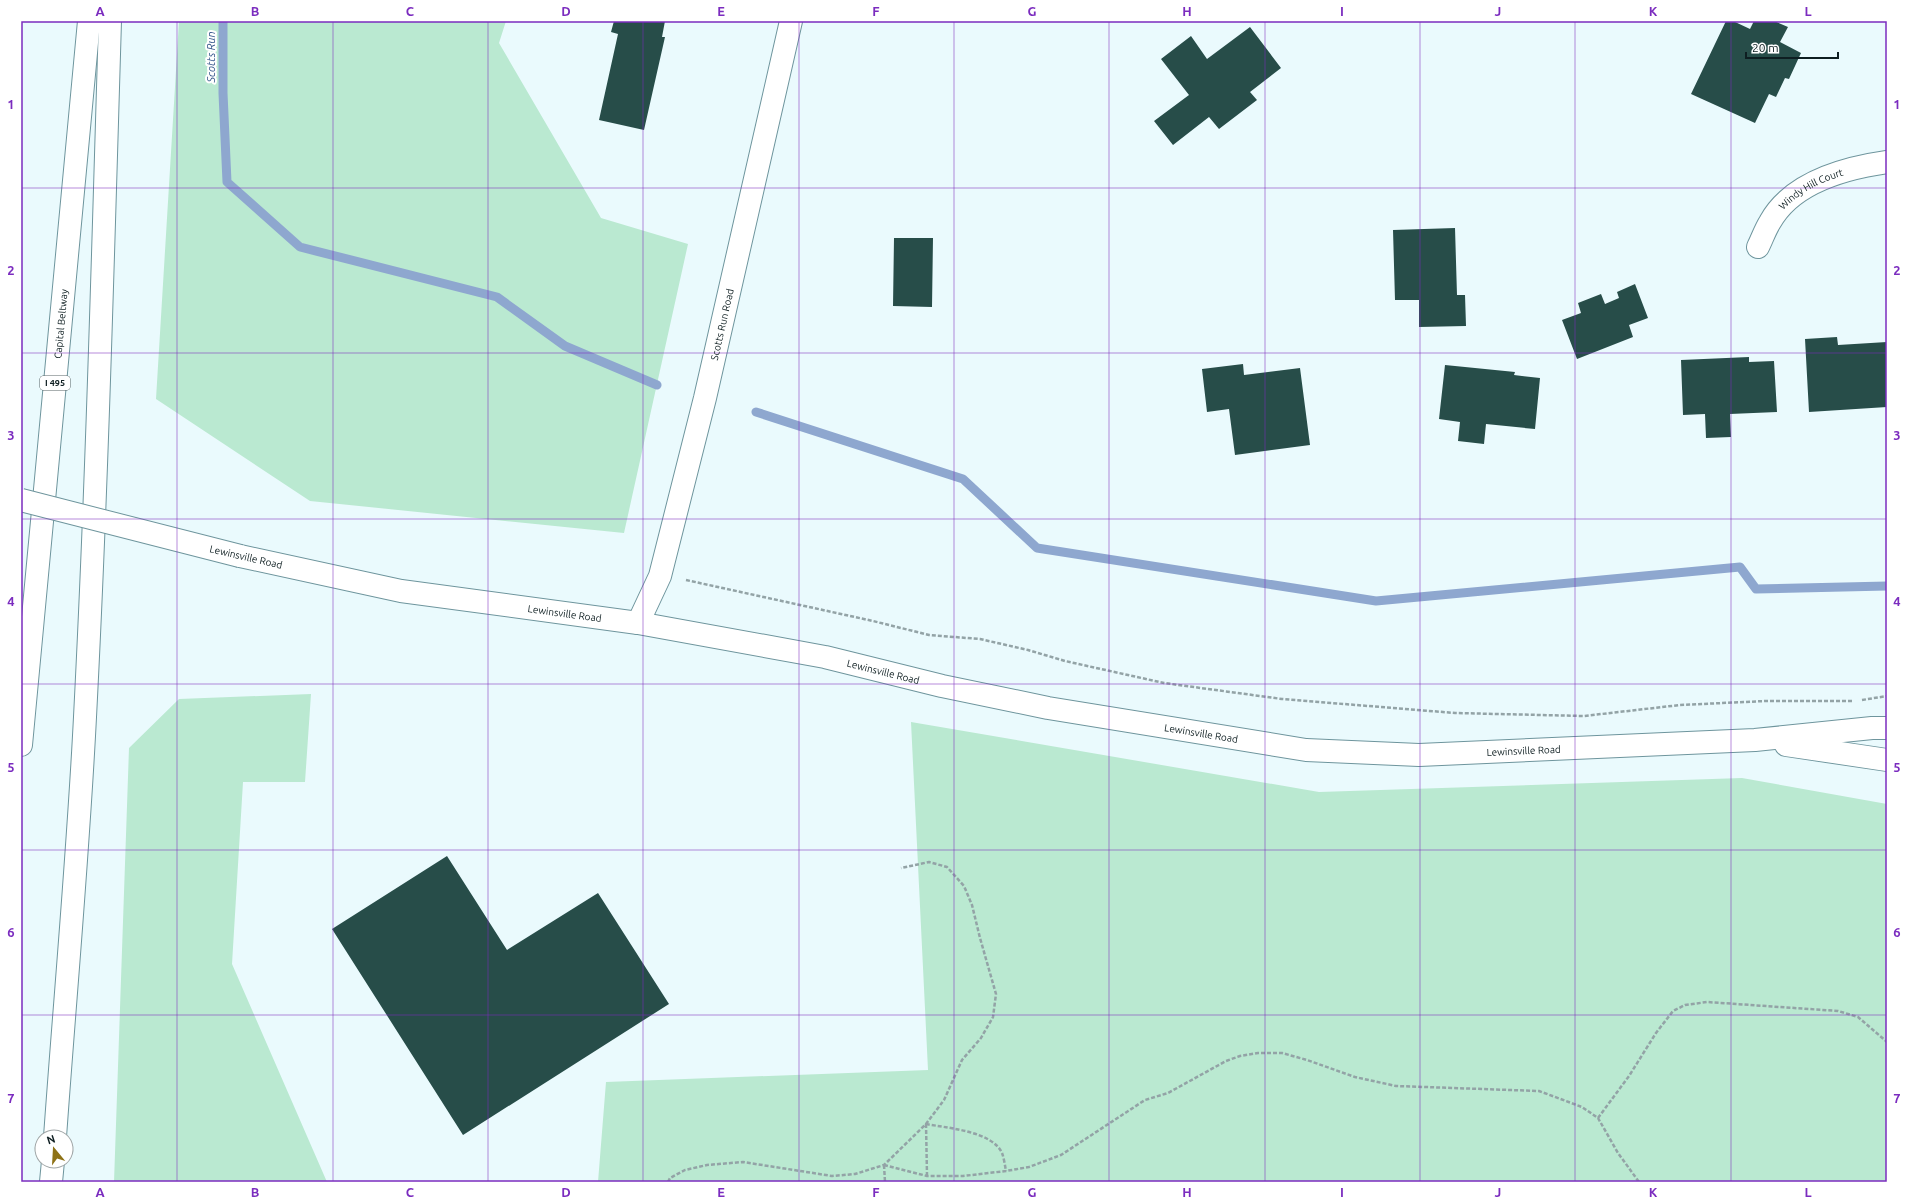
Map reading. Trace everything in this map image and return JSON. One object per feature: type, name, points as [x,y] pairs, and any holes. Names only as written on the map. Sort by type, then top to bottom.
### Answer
[{"type":"main road","name":"Capital Beltway","points":[[21,745],[90,21]]},
{"type":"main road","points":[[56,1129],[79,815],[98,454],[110,21]]},
{"type":"main road","name":"Scotts Run Road","points":[[638,623],[660,576],[706,390],[790,21]]},
{"type":"main road","name":"Windy Hill Court","points":[[1758,248],[1770,221],[1789,199],[1813,182],[1861,166],[1887,162]]},
{"type":"main road","name":"Lewinsville Road","points":[[21,500],[240,556],[401,591],[638,623],[825,657],[942,686],[1048,708],[1306,750],[1419,755],[1755,740],[1872,728],[1887,728]]},
{"type":"main road","name":"Lewinsville Road","points":[[1755,740],[1887,760]]},
{"type":"main road","points":[[51,1182],[52,1169]]},
{"type":"path","points":[[660,576],[709,584],[873,621],[929,636],[980,639],[1028,650],[1065,661],[1164,683],[1282,699],[1455,714],[1584,716],[1680,705],[1766,701],[1855,701],[1887,696]]},
{"type":"path","points":[[668,1182],[670,1178],[685,1170],[707,1165],[743,1162],[832,1176],[855,1174],[884,1165],[926,1124],[944,1100],[962,1060],[981,1038],[993,1016],[996,994],[972,904],[964,886],[947,867],[928,862],[901,868]]},
{"type":"path","points":[[1598,1118],[1629,1076],[1656,1033],[1672,1011],[1685,1005],[1707,1002],[1838,1011],[1858,1017],[1887,1042]]},
{"type":"path","points":[[884,1165],[927,1176],[963,1176],[1029,1167],[1061,1155],[1145,1100],[1168,1092],[1226,1061],[1240,1056],[1258,1053],[1282,1053],[1355,1077],[1396,1086],[1539,1091],[1582,1107],[1598,1118],[1618,1153],[1639,1182]]},
{"type":"path","points":[[926,1124],[965,1131],[990,1139],[1002,1152],[1006,1171]]},
{"type":"path","points":[[926,1124],[927,1176]]},
{"type":"path","points":[[884,1165],[885,1182]]},
{"type":"green space","points":[[179,21],[506,21],[499,43],[601,218],[688,244],[624,533],[310,501],[156,399]]},
{"type":"green space","points":[[311,694],[305,782],[243,782],[232,964],[327,1182],[114,1182],[129,748],[179,699]]},
{"type":"green space","points":[[911,722],[1319,792],[1742,778],[1887,804],[1887,1182],[598,1182],[606,1082],[928,1070]]},
{"type":"building","points":[[614,21],[665,21],[662,37],[665,37],[644,130],[599,120],[618,34],[611,32]]},
{"type":"building","points":[[1726,21],[1733,21],[1750,29],[1754,21],[1774,21],[1788,27],[1780,42],[1801,53],[1789,79],[1785,78],[1776,97],[1769,94],[1755,123],[1691,94]]},
{"type":"building","points":[[1250,27],[1281,68],[1250,92],[1257,100],[1219,129],[1209,117],[1173,145],[1154,121],[1189,95],[1161,59],[1191,36],[1207,59]]},
{"type":"building","points":[[1455,228],[1457,295],[1465,295],[1466,326],[1419,327],[1419,300],[1395,300],[1393,230]]},
{"type":"building","points":[[894,238],[933,238],[932,307],[893,306]]},
{"type":"building","points":[[1635,284],[1648,318],[1629,325],[1633,337],[1577,359],[1562,320],[1581,313],[1578,303],[1601,294],[1605,304],[1619,298],[1617,292]]},
{"type":"building","points":[[1837,337],[1838,345],[1887,342],[1887,407],[1809,412],[1805,339]]},
{"type":"building","points":[[1749,357],[1749,362],[1774,361],[1777,412],[1730,414],[1731,437],[1706,438],[1705,414],[1683,415],[1681,360]]},
{"type":"building","points":[[1243,364],[1244,375],[1300,368],[1310,445],[1235,455],[1229,409],[1207,412],[1202,369]]},
{"type":"building","points":[[1445,365],[1515,372],[1514,375],[1540,378],[1535,429],[1486,424],[1484,444],[1458,441],[1460,422],[1439,419]]},
{"type":"building","points":[[447,856],[507,950],[598,893],[669,1004],[463,1135],[332,929]]},
{"type":"waterway","name":"Scotts Run","points":[[223,21],[223,93],[227,182],[300,247],[497,297],[565,346],[657,385]]},
{"type":"waterway","points":[[756,412],[963,479],[1037,548],[1376,601],[1740,567],[1756,589],[1887,586]]}]
